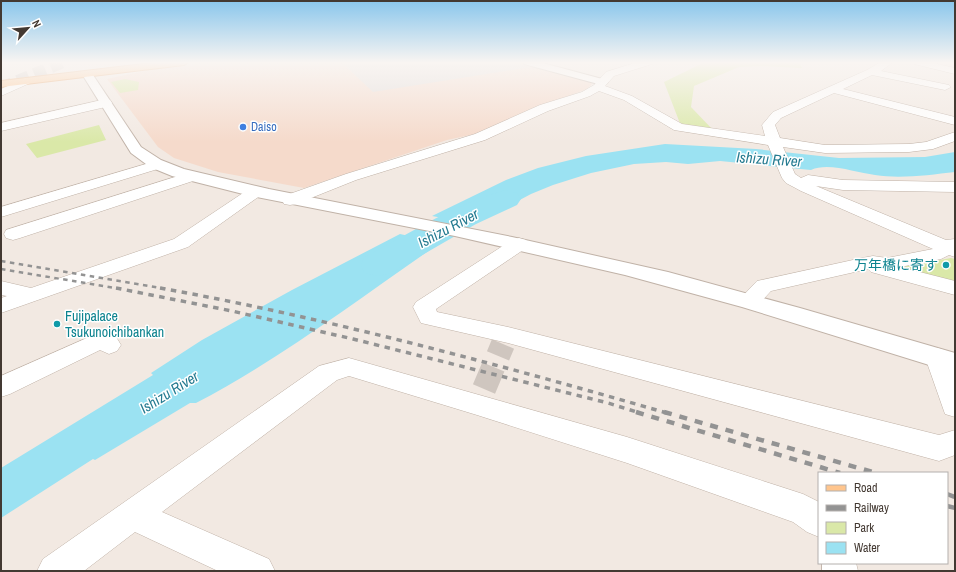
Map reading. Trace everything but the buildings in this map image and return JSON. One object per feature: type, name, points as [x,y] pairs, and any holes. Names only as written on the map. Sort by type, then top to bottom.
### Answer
[{"type":"street","points":[[97,89],[136,150],[156,165],[192,177],[290,200],[395,218],[519,244],[630,270],[749,301],[946,360],[955,406]]},
{"type":"street","points":[[290,200],[351,177],[480,137],[544,108],[586,94],[593,89]]},
{"type":"street","points":[[609,89],[679,127],[825,149],[883,149],[928,146],[955,136]]},
{"type":"street","points":[[948,249],[807,188],[788,176],[776,142],[768,125],[777,115],[834,90],[955,121]]},
{"type":"street","points":[[1,127],[106,103]]},
{"type":"street","points":[[26,108],[35,119]]},
{"type":"street","points":[[1,212],[156,165]]},
{"type":"street","points":[[788,176],[843,184],[955,187]]},
{"type":"street","points":[[14,234],[192,177]]},
{"type":"street","points":[[1,306],[182,244],[255,192]]},
{"type":"street","points":[[519,244],[424,307],[429,318],[505,339],[939,448],[955,442]]},
{"type":"street","points":[[749,301],[764,286],[948,249]]},
{"type":"street","points":[[874,263],[955,288]]},
{"type":"street","points":[[1,288],[33,295]]},
{"type":"street","points":[[1,387],[105,338],[109,345]]},
{"type":"street","points":[[55,571],[328,373],[349,367],[481,396],[627,450],[803,510],[818,520]]},
{"type":"street","points":[[133,515],[257,571]]},
{"type":"shaded area","points":[[114,89],[587,89],[475,134],[447,140],[304,188],[218,172],[174,158],[158,147]]},
{"type":"shaded area","points":[[369,89],[394,89],[373,92]]},
{"type":"green space","points":[[116,89],[138,89],[138,90],[120,93]]},
{"type":"green space","points":[[667,89],[694,89],[691,107],[713,130],[681,126]]},
{"type":"green space","points":[[99,125],[106,140],[37,158],[26,144]]},
{"type":"green space","points":[[951,258],[955,259],[955,285],[897,268]]},
{"type":"water","points":[[665,144],[756,149],[839,158],[925,157],[955,152],[955,172],[894,177],[826,167],[811,170],[720,161],[688,164],[666,162],[634,164],[591,173],[553,185],[531,194],[475,224],[432,216],[506,180],[538,168],[586,156]]},
{"type":"water","points":[[400,234],[440,243],[320,327],[259,367],[196,403],[190,403],[95,460],[93,459],[1,518],[1,468],[153,375],[151,373],[202,340],[292,290]]},
{"type":"waterway","name":"Ishizu River","points":[[378,265],[465,217],[506,199]]},
{"type":"tunnel","points":[[484,389],[503,344]]},
{"type":"railway","points":[[1,261],[166,289]]},
{"type":"railway","points":[[1,269],[121,289]]},
{"type":"railway","points":[[116,288],[232,311],[353,339],[608,403],[640,413]]},
{"type":"railway","points":[[160,288],[288,314],[415,344],[667,413]]},
{"type":"railway","points":[[636,412],[837,472]]},
{"type":"railway","points":[[664,412],[873,472]]},
{"type":"railway","points":[[948,494],[955,497]]},
{"type":"railway","points":[[948,506],[955,508]]},
{"type":"place","name":"Daiso","points":[[243,127]]},
{"type":"place","name":"万年橋に寄す","points":[[946,265]]},
{"type":"place","name":"Fujipalace Tsukunoichibankan","points":[[57,324]]}]
